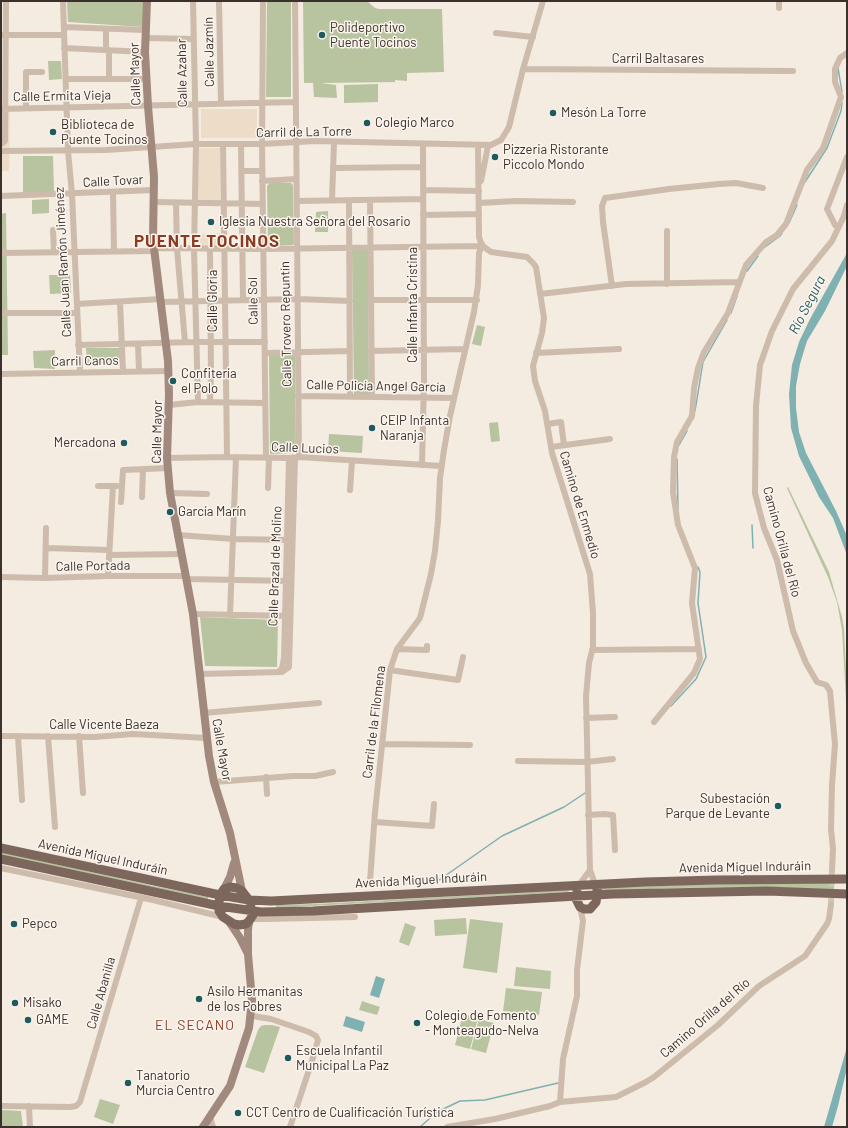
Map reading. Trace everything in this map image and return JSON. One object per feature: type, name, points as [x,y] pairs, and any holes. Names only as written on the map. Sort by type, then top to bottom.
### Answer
[{"type":"main road","name":"Calle Mayor","points":[[147,1],[145,52],[154,190],[154,249],[167,343],[169,371],[168,468],[170,493],[193,614],[206,738],[214,782],[230,833],[242,891]]},
{"type":"main road","name":"Avenida Miguel Induráin","points":[[1,848],[222,892],[249,900],[296,900],[595,884],[717,880],[843,879]]},
{"type":"main road","name":"Calle Mayor","points":[[222,892],[231,874],[234,858]]},
{"type":"main road","name":"Avenida Miguel Induráin","points":[[1,859],[219,906],[251,917],[282,912],[597,895],[722,891],[843,894]]},
{"type":"main road","points":[[579,885],[576,896],[580,907],[590,909],[596,902],[597,895],[595,884]]},
{"type":"main road","points":[[202,1127],[226,1094],[232,1082],[246,1040],[252,1016],[252,994],[248,954],[248,930],[251,917],[249,900],[242,891],[237,888],[230,887],[222,892],[219,911],[242,940],[248,954]]},
{"type":"main road","points":[[225,919],[239,925],[246,924],[251,917]]},
{"type":"street","points":[[1,144],[5,141],[3,108],[6,1]]},
{"type":"street","name":"Calle Juan Ramón Jiménez","points":[[63,1],[68,151],[72,194],[80,372]]},
{"type":"street","name":"Calle Azahar","points":[[193,1],[196,144],[194,249],[198,402]]},
{"type":"street","name":"Calle Jazmín","points":[[219,1],[221,103]]},
{"type":"street","name":"Calle Sol","points":[[263,1],[262,181],[265,403],[268,488]]},
{"type":"street","name":"Calle Trovero Repuntín","points":[[200,674],[278,672],[287,669],[290,663],[288,616],[290,540],[298,396],[295,1]]},
{"type":"street","points":[[479,190],[488,146],[498,142],[508,127],[543,1]]},
{"type":"street","points":[[779,8],[780,1]]},
{"type":"street","points":[[64,27],[106,28],[193,40]]},
{"type":"street","points":[[106,28],[109,79]]},
{"type":"street","points":[[496,33],[533,37]]},
{"type":"street","points":[[4,35],[64,35]]},
{"type":"street","points":[[64,48],[145,52]]},
{"type":"street","points":[[654,722],[694,673],[700,659],[692,603],[695,568],[678,525],[673,492],[674,457],[677,442],[692,416],[694,388],[698,368],[704,352],[728,313],[746,265],[766,242],[777,235],[786,224],[807,170],[823,148],[841,97],[835,82],[835,69],[840,58],[847,53]]},
{"type":"street","name":"Carril Baltasares","points":[[523,69],[793,71]]},
{"type":"street","points":[[26,108],[26,72],[42,72]]},
{"type":"street","points":[[66,79],[146,79]]},
{"type":"street","name":"Calle Ermita Vieja","points":[[3,108],[67,108],[295,102]]},
{"type":"street","name":"Carril de La Torre","points":[[1,151],[68,151],[152,148],[196,144],[262,144],[296,142],[488,146]]},
{"type":"street","points":[[332,200],[334,142]]},
{"type":"street","name":"Calle Gloria","points":[[222,144],[227,457]]},
{"type":"street","points":[[241,144],[243,204],[243,300]]},
{"type":"street","name":"Calle Infanta Cristina","points":[[422,465],[424,397],[423,145]]},
{"type":"street","points":[[1,253],[154,249],[482,246],[479,237],[478,146]]},
{"type":"street","points":[[838,228],[827,209],[847,157]]},
{"type":"street","points":[[333,168],[423,167]]},
{"type":"street","points":[[242,171],[262,171]]},
{"type":"street","points":[[262,181],[296,179]]},
{"type":"street","points":[[612,286],[603,222],[602,206],[605,198],[719,184],[736,183],[763,188]]},
{"type":"street","name":"Calle Tovar","points":[[1,196],[154,190]]},
{"type":"street","points":[[423,190],[479,190]]},
{"type":"street","points":[[113,192],[114,251]]},
{"type":"street","points":[[297,201],[423,199]]},
{"type":"street","points":[[349,200],[350,396]]},
{"type":"street","points":[[370,200],[372,396]]},
{"type":"street","points":[[479,203],[516,201],[573,202]]},
{"type":"street","points":[[154,202],[263,204]]},
{"type":"street","points":[[176,203],[176,249],[185,342]]},
{"type":"street","name":"Camino Orilla del Río","points":[[832,870],[833,849],[830,829],[835,744],[830,691],[826,685],[817,682],[806,663],[793,631],[777,560],[764,528],[755,493],[756,414],[760,365],[772,331],[793,289],[832,241],[844,216],[847,205]]},
{"type":"street","points":[[423,215],[479,214]]},
{"type":"street","points":[[53,230],[54,252]]},
{"type":"street","points":[[667,231],[667,284]]},
{"type":"street","name":"Camino de Enmedio","points":[[482,246],[491,252],[523,255],[530,259],[536,267],[544,325],[533,366],[535,381],[545,411],[551,447],[590,574],[593,613],[592,650],[589,663],[586,696],[586,718],[590,870],[595,884]]},
{"type":"street","name":"Carril de la Filomena","points":[[370,881],[390,670],[397,649],[420,618],[431,574],[435,552],[440,478],[444,450],[454,398],[477,300],[479,253],[482,246]]},
{"type":"street","points":[[210,249],[210,402]]},
{"type":"street","points":[[540,294],[626,284],[739,282]]},
{"type":"street","points":[[77,304],[297,299],[350,301]]},
{"type":"street","points":[[371,300],[477,300]]},
{"type":"street","points":[[120,302],[123,372]]},
{"type":"street","points":[[1,313],[77,313]]},
{"type":"street","points":[[78,345],[185,342],[264,342]]},
{"type":"street","points":[[138,344],[139,371]]},
{"type":"street","points":[[371,351],[465,349]]},
{"type":"street","points":[[536,353],[619,349]]},
{"type":"street","points":[[265,353],[350,351]]},
{"type":"street","name":"Carril Canos","points":[[1,374],[169,371]]},
{"type":"street","name":"Calle Policía Angel García","points":[[298,396],[454,398]]},
{"type":"street","points":[[169,405],[198,402],[265,403]]},
{"type":"street","points":[[548,424],[561,422],[564,445]]},
{"type":"street","points":[[551,447],[610,439]]},
{"type":"street","points":[[230,615],[233,580],[236,457]]},
{"type":"street","name":"Calle Lucios","points":[[168,458],[294,458],[442,466]]},
{"type":"street","points":[[350,490],[352,461]]},
{"type":"street","points":[[121,502],[122,470],[168,468]]},
{"type":"street","points":[[142,469],[142,497]]},
{"type":"street","points":[[98,486],[122,486]]},
{"type":"street","points":[[108,576],[112,486]]},
{"type":"street","points":[[170,493],[207,494]]},
{"type":"street","points":[[45,578],[46,528]]},
{"type":"street","points":[[177,535],[234,539],[290,540]]},
{"type":"street","points":[[46,548],[109,553],[182,554]]},
{"type":"street","name":"Calle Portada","points":[[1,577],[45,578],[108,576],[289,581]]},
{"type":"street","points":[[193,614],[288,616]]},
{"type":"street","points":[[397,649],[427,650],[427,646]]},
{"type":"street","points":[[592,650],[699,650]]},
{"type":"street","points":[[390,670],[458,680],[463,657]]},
{"type":"street","points":[[204,713],[319,702]]},
{"type":"street","points":[[586,718],[615,717]]},
{"type":"street","name":"Calle Vicente Baeza","points":[[1,736],[133,734],[206,738]]},
{"type":"street","points":[[18,736],[22,800]]},
{"type":"street","points":[[48,736],[55,827]]},
{"type":"street","points":[[80,736],[83,793]]},
{"type":"street","points":[[382,744],[470,745]]},
{"type":"street","points":[[518,761],[587,762],[613,759]]},
{"type":"street","points":[[214,782],[266,777],[314,776],[333,772]]},
{"type":"street","points":[[266,777],[267,794]]},
{"type":"street","points":[[375,822],[432,826],[434,804]]},
{"type":"street","points":[[588,815],[613,815],[615,850]]},
{"type":"street","points":[[1,868],[153,900],[225,919]]},
{"type":"street","points":[[579,885],[590,870]]},
{"type":"street","name":"Calle Abanilla","points":[[29,1106],[73,1106],[80,1102],[140,898]]},
{"type":"street","name":"Camino Orilla del Río","points":[[447,1127],[495,1119],[550,1106],[560,1102],[616,1097],[654,1077],[718,1025],[759,986],[805,956],[827,924],[831,904]]},
{"type":"street","points":[[560,1102],[563,1059],[577,996],[577,970],[583,921],[580,907]]},
{"type":"street","points":[[583,921],[590,909]]},
{"type":"street","points":[[251,917],[266,920],[355,917]]},
{"type":"street","points":[[252,1016],[271,1019],[309,1032],[316,1036],[318,1040],[290,1127]]},
{"type":"street","points":[[1,1106],[29,1106],[30,1127]]},
{"type":"street","points":[[211,1115],[213,1127]]},
{"type":"green space","points":[[67,1],[144,1],[143,27],[68,22]]},
{"type":"green space","points":[[267,1],[291,1],[291,97],[266,97]]},
{"type":"green space","points":[[303,1],[367,1],[375,8],[379,9],[442,9],[444,72],[407,73],[407,81],[395,80],[395,82],[321,83],[336,85],[337,98],[314,97],[313,83],[304,83]]},
{"type":"green space","points":[[48,61],[61,61],[62,79],[49,80]]},
{"type":"green space","points":[[378,84],[378,102],[344,103],[344,85]]},
{"type":"green space","points":[[23,156],[53,156],[54,193],[23,194]]},
{"type":"green space","points":[[270,183],[291,183],[293,185],[293,245],[269,246],[268,244],[267,186]]},
{"type":"green space","points":[[49,199],[49,213],[32,214],[32,200]]},
{"type":"green space","points":[[328,211],[328,232],[315,232],[316,212]]},
{"type":"green space","points":[[6,213],[8,355],[1,355],[1,214]]},
{"type":"green space","points":[[352,250],[368,250],[369,394],[354,394]]},
{"type":"green space","points":[[49,275],[70,275],[71,293],[50,294]]},
{"type":"green space","points":[[477,325],[485,327],[481,346],[472,344]]},
{"type":"green space","points":[[86,348],[120,348],[121,363],[87,363]]},
{"type":"green space","points":[[55,350],[55,369],[34,368],[33,351]]},
{"type":"green space","points":[[295,353],[296,453],[270,454],[269,354]]},
{"type":"green space","points":[[498,422],[500,441],[491,442],[489,423]]},
{"type":"green space","points":[[329,434],[363,436],[362,453],[328,451]]},
{"type":"green space","points":[[788,487],[829,572],[842,617],[847,692],[847,803],[846,700],[842,630],[837,602],[828,577],[787,488]]},
{"type":"green space","points":[[200,617],[278,620],[277,667],[205,666]]},
{"type":"green space","points":[[1,852],[208,897],[208,901],[1,856]]},
{"type":"green space","points":[[834,883],[834,890],[772,887],[676,888],[600,891],[600,887]]},
{"type":"green space","points":[[568,890],[569,892],[276,908],[276,905]]},
{"type":"green space","points":[[466,918],[467,934],[435,936],[434,920]]},
{"type":"green space","points":[[470,919],[503,923],[497,973],[463,968]]},
{"type":"green space","points":[[405,923],[416,927],[409,946],[399,942]]},
{"type":"green space","points":[[516,967],[551,971],[550,989],[514,986]]},
{"type":"green space","points":[[506,988],[542,992],[539,1015],[503,1011]]},
{"type":"green space","points":[[362,1001],[380,1007],[377,1015],[359,1010]]},
{"type":"green space","points":[[463,1014],[478,1018],[470,1049],[455,1045]]},
{"type":"green space","points":[[479,1019],[494,1023],[486,1053],[471,1049]]},
{"type":"green space","points":[[265,1025],[280,1027],[264,1073],[245,1067],[258,1030],[261,1026]]},
{"type":"green space","points":[[100,1099],[120,1105],[113,1124],[94,1117]]},
{"type":"green space","points":[[1,1110],[21,1111],[23,1127],[1,1127]]},
{"type":"shaded area","points":[[10,108],[9,171],[1,171],[2,109]]},
{"type":"shaded area","points":[[201,109],[257,109],[257,138],[201,138]]},
{"type":"shaded area","points":[[197,148],[220,148],[220,201],[198,201]]},
{"type":"shaded area","points":[[224,233],[224,249],[194,249],[195,234]]},
{"type":"water","points":[[847,253],[847,266],[825,311],[807,341],[800,364],[796,386],[796,408],[799,432],[806,453],[836,511],[847,536],[847,555],[833,518],[819,497],[799,456],[791,428],[789,394],[792,365],[799,342],[810,319]]},
{"type":"water","points":[[376,976],[385,979],[379,998],[370,995]]},
{"type":"water","points":[[346,1016],[365,1022],[362,1032],[343,1026]]},
{"type":"water","points":[[847,1047],[847,1068],[832,1127],[824,1127]]},
{"type":"waterway","points":[[838,68],[842,92]]},
{"type":"waterway","points":[[805,182],[827,148],[841,111],[842,103]]},
{"type":"waterway","points":[[789,223],[797,205]]},
{"type":"waterway","points":[[765,247],[782,233]]},
{"type":"waterway","points":[[747,271],[758,256]]},
{"type":"waterway","points":[[731,313],[737,296]]},
{"type":"waterway","points":[[695,411],[703,362],[727,320]]},
{"type":"waterway","points":[[679,445],[687,431]]},
{"type":"waterway","points":[[677,459],[678,509]]},
{"type":"waterway","points":[[752,525],[753,548]]},
{"type":"waterway","points":[[671,706],[696,679],[706,657],[698,603],[700,572],[698,567]]},
{"type":"waterway","points":[[432,885],[502,836],[564,807],[585,793]]},
{"type":"waterway","points":[[420,1127],[437,1112],[460,1101],[485,1100],[558,1083]]},
{"type":"tunnel","points":[[831,904],[832,870]]},
{"type":"place","name":"Polideportivo Puente Tocinos","points":[[322,35]]},
{"type":"place","name":"Mesón La Torre","points":[[553,113]]},
{"type":"place","name":"Colegio Marco","points":[[367,123]]},
{"type":"place","name":"Biblioteca de Puente Tocinos","points":[[53,132]]},
{"type":"place","name":"Pizzeria Ristorante Piccolo Mondo","points":[[495,157]]},
{"type":"place","name":"Iglesia Nuestra Señora del Rosario","points":[[211,222]]},
{"type":"place","name":"Confitería el Polo","points":[[173,381]]},
{"type":"place","name":"CEIP Infanta Naranja","points":[[372,428]]},
{"type":"place","name":"Mercadona","points":[[124,443]]},
{"type":"place","name":"García Marín","points":[[170,512]]},
{"type":"place","name":"Subestación Parque de Levante","points":[[778,806]]},
{"type":"place","name":"Pepco","points":[[14,924]]},
{"type":"place","name":"Asilo Hermanitas de los Pobres","points":[[199,999]]},
{"type":"place","name":"Misako","points":[[15,1003]]},
{"type":"place","name":"GAME","points":[[28,1020]]},
{"type":"place","name":"Colegio de Fomento - Monteagudo-Nelva","points":[[417,1023]]},
{"type":"place","name":"Escuela Infantil Municipal La Paz","points":[[288,1058]]},
{"type":"place","name":"Tanatorio Murcia Centro","points":[[128,1083]]},
{"type":"place","name":"CCT Centro de Cualificación Turística","points":[[238,1113]]},
{"type":"district","name":"PUENTE TOCINOS","points":[[207,241]]},
{"type":"district","name":"EL SECANO","points":[[195,1025]]},
{"type":"water label","name":"Río Segura","points":[[807,305]]}]
